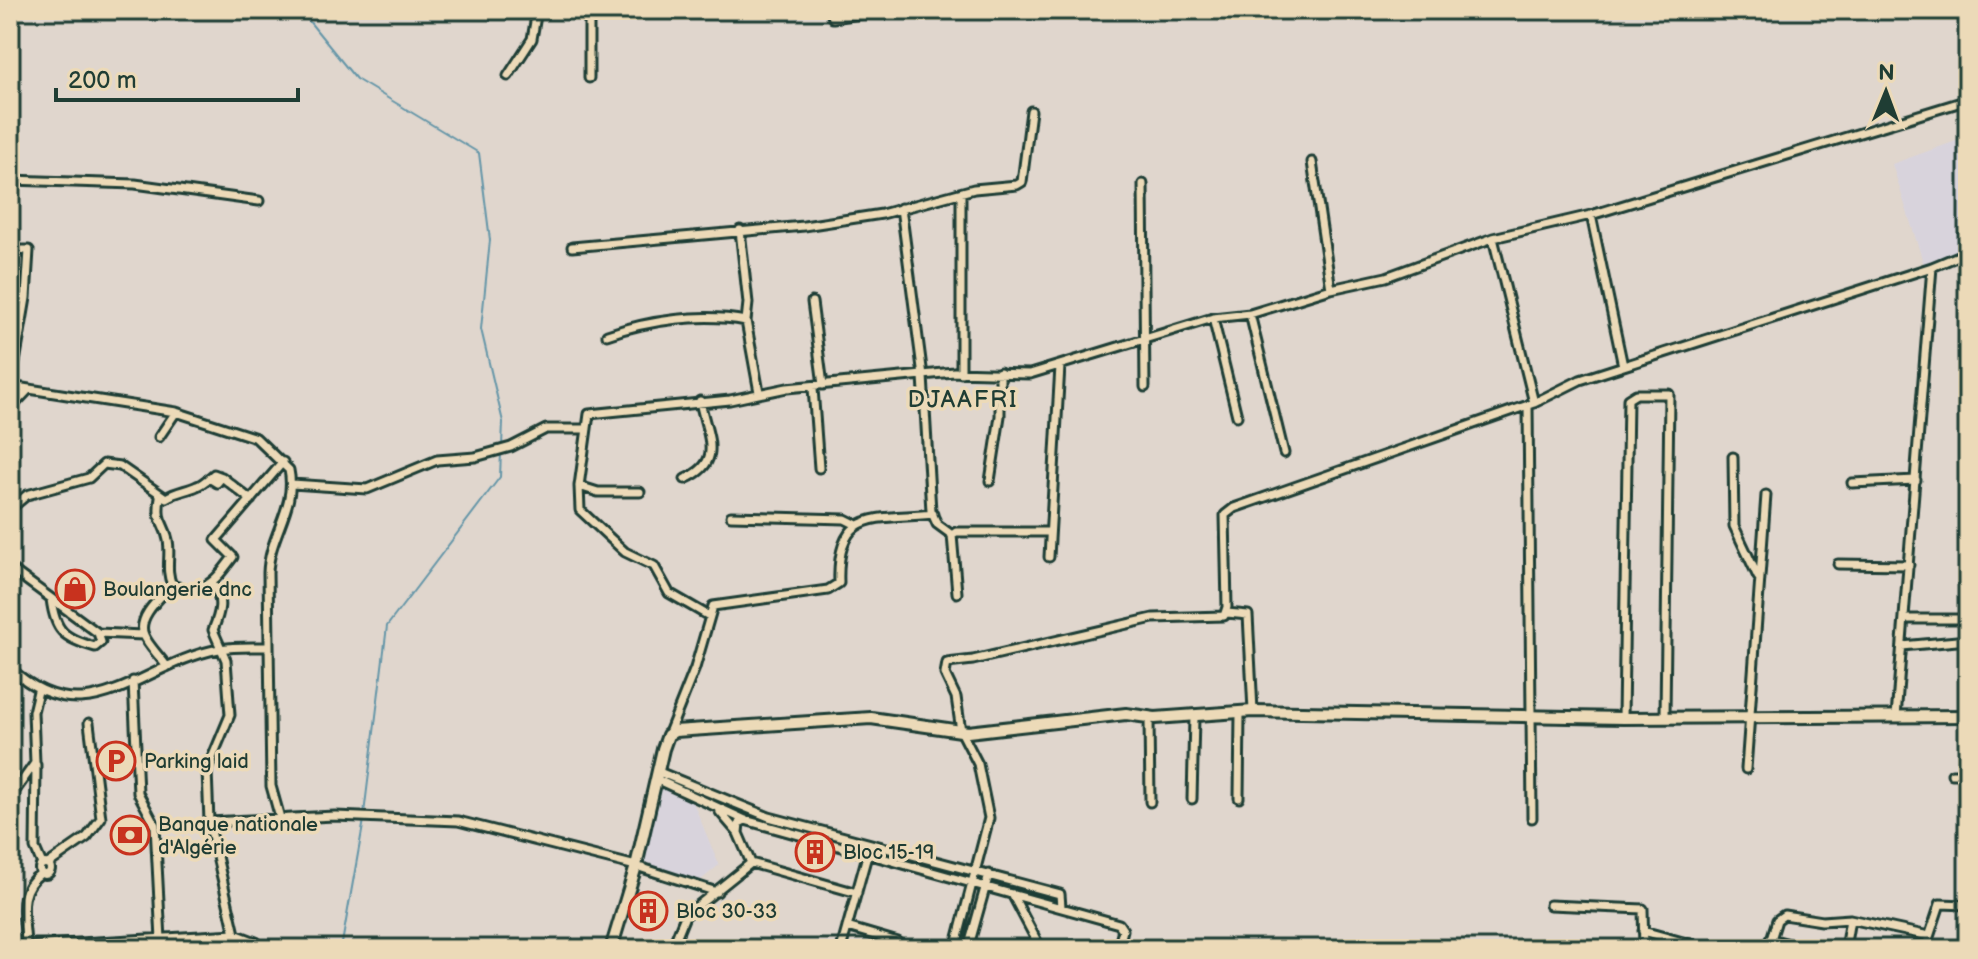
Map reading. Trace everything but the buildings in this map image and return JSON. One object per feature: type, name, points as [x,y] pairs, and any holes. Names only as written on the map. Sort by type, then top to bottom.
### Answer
[{"type":"street","points":[[508,76],[532,39],[537,10]]},
{"type":"street","points":[[589,10],[589,78]]},
{"type":"street","points":[[830,10],[833,18],[888,10]]},
{"type":"street","points":[[1963,10],[1968,35]]},
{"type":"street","points":[[709,616],[669,593],[654,566],[625,552],[580,510],[579,486],[589,414],[730,400],[759,392],[823,385],[961,373],[1030,374],[1213,318],[1250,314],[1331,289],[1386,277],[1493,238],[1591,215],[1968,100]]},
{"type":"street","points":[[572,247],[612,246],[740,230],[804,226],[1022,182],[1031,111]]},
{"type":"street","points":[[1312,162],[1331,289]]},
{"type":"street","points":[[10,180],[135,184],[259,201]]},
{"type":"street","points":[[1143,184],[1145,387]]},
{"type":"street","points":[[961,193],[961,373]]},
{"type":"street","points":[[901,208],[923,376],[933,514],[937,524],[952,535],[957,593]]},
{"type":"street","points":[[1591,215],[1623,366]]},
{"type":"street","points":[[740,230],[748,303],[746,321],[759,392]]},
{"type":"street","points":[[1493,238],[1531,404],[1532,818]]},
{"type":"street","points":[[10,250],[29,250],[26,298],[10,386],[176,412],[256,438],[283,462],[292,484],[290,504],[269,556],[268,647],[271,791],[280,818]]},
{"type":"street","points":[[1227,613],[1227,511],[1531,404],[1580,380],[1932,267],[1968,252]]},
{"type":"street","points":[[1896,717],[1932,267]]},
{"type":"street","points":[[10,298],[26,298]]},
{"type":"street","points":[[812,302],[823,385]]},
{"type":"street","points":[[1250,314],[1284,453]]},
{"type":"street","points":[[607,335],[645,322],[721,317],[746,321]]},
{"type":"street","points":[[1213,318],[1237,416]]},
{"type":"street","points":[[1049,557],[1060,366]]},
{"type":"street","points":[[990,481],[1000,416],[1000,372]]},
{"type":"street","points":[[813,388],[819,468]]},
{"type":"street","points":[[10,409],[28,390]]},
{"type":"street","points":[[1623,718],[1628,399],[1636,394],[1669,394],[1665,716]]},
{"type":"street","points":[[685,479],[703,472],[710,459],[700,401]]},
{"type":"street","points":[[159,437],[176,412]]},
{"type":"street","points":[[292,484],[367,489],[437,460],[475,457],[511,447],[546,429],[587,429]]},
{"type":"street","points":[[1733,457],[1734,526],[1758,577]]},
{"type":"street","points":[[172,585],[197,590],[213,584],[233,557],[216,540],[283,462]]},
{"type":"street","points":[[10,509],[17,500],[27,495],[89,478],[104,464],[120,466],[160,497],[166,498],[196,487],[214,474],[251,500]]},
{"type":"street","points":[[1852,483],[1916,480]]},
{"type":"street","points":[[579,486],[598,492],[640,492]]},
{"type":"street","points":[[1746,769],[1747,717],[1766,495]]},
{"type":"street","points":[[160,497],[159,524],[168,538],[167,568],[172,585]]},
{"type":"street","points":[[611,949],[636,866],[668,735],[695,668],[709,616],[716,604],[804,595],[835,587],[839,583],[838,558],[849,530],[855,524],[881,515],[933,514]]},
{"type":"street","points":[[731,516],[845,519],[855,524]]},
{"type":"street","points":[[952,535],[956,532],[1050,532]]},
{"type":"street","points":[[1838,564],[1909,565]]},
{"type":"street","points":[[10,568],[98,633],[143,635]]},
{"type":"street","points":[[213,584],[220,594],[220,612],[213,630],[226,660],[230,715],[207,770],[209,822],[235,934]]},
{"type":"street","points":[[167,667],[143,635],[146,615],[172,585]]},
{"type":"street","points":[[51,599],[53,623],[61,633],[95,647],[101,642],[98,633]]},
{"type":"street","points":[[955,949],[989,818],[978,764],[961,731],[956,697],[945,674],[947,663],[973,660],[1153,618],[1227,613],[1248,615],[1253,711]]},
{"type":"street","points":[[1904,619],[1958,619]]},
{"type":"street","points":[[1902,646],[1968,640]]},
{"type":"street","points":[[12,674],[38,691],[76,699],[114,692],[133,681],[219,648],[268,647]]},
{"type":"street","points":[[133,681],[138,793],[155,825],[161,940]]},
{"type":"street","points":[[38,691],[33,712],[35,848],[44,867]]},
{"type":"street","points":[[668,735],[675,731],[871,718],[961,731],[1126,714],[1149,719],[1194,718],[1253,711],[1623,718],[1968,716]]},
{"type":"street","points":[[1239,798],[1240,714]]},
{"type":"street","points":[[1192,799],[1194,718]]},
{"type":"street","points":[[1149,719],[1150,802]]},
{"type":"street","points":[[26,945],[22,896],[44,867],[87,837],[101,818],[89,723]]},
{"type":"street","points":[[10,798],[35,763]]},
{"type":"street","points":[[1952,774],[1968,774]]},
{"type":"street","points":[[659,776],[769,817],[1060,894],[1061,907]]},
{"type":"street","points":[[659,776],[745,820],[1119,924],[1123,930],[1118,949]]},
{"type":"street","points":[[705,802],[728,818],[751,863]]},
{"type":"street","points":[[209,822],[335,816],[471,823],[636,866],[717,892]]},
{"type":"street","points":[[738,833],[739,823],[745,820]]},
{"type":"street","points":[[841,949],[868,852]]},
{"type":"street","points":[[674,949],[685,916],[751,863]]},
{"type":"street","points":[[751,863],[857,893]]},
{"type":"street","points":[[968,949],[989,874]]},
{"type":"street","points":[[1012,894],[1041,949]]},
{"type":"street","points":[[1925,949],[1940,904],[1968,905]]},
{"type":"street","points":[[1550,905],[1643,909],[1644,949]]},
{"type":"street","points":[[1768,949],[1777,920],[1784,915],[1822,921],[1850,919],[1929,936]]},
{"type":"street","points":[[1845,949],[1850,919]]},
{"type":"street","points":[[847,927],[898,942]]},
{"type":"street","points":[[1643,931],[1708,949]]},
{"type":"street","points":[[10,947],[142,945],[161,940],[235,934],[256,942],[263,949]]},
{"type":"street","points":[[1770,939],[1809,949]]},
{"type":"shaded area","points":[[1959,140],[1968,167],[1968,248],[1924,265],[1892,164]]},
{"type":"shaded area","points":[[660,786],[693,802],[719,865],[701,880],[643,864]]},
{"type":"waterway","points":[[300,10],[356,79],[479,153],[490,240],[481,329],[503,422],[502,446]]},
{"type":"waterway","points":[[364,814],[387,626],[500,477],[501,452]]},
{"type":"waterway","points":[[341,949],[364,820]]},
{"type":"place","name":"Boulangerie dnc","points":[[75,589]]},
{"type":"place","name":"Parking laid","points":[[116,761]]},
{"type":"place","name":"Banque nationale d'Algérie","points":[[130,835]]},
{"type":"place","name":"Bloc 15-19","points":[[815,852]]},
{"type":"place","name":"Bloc 30-33","points":[[648,911]]},
{"type":"district","name":"DJAAFRI","points":[[963,399]]}]
